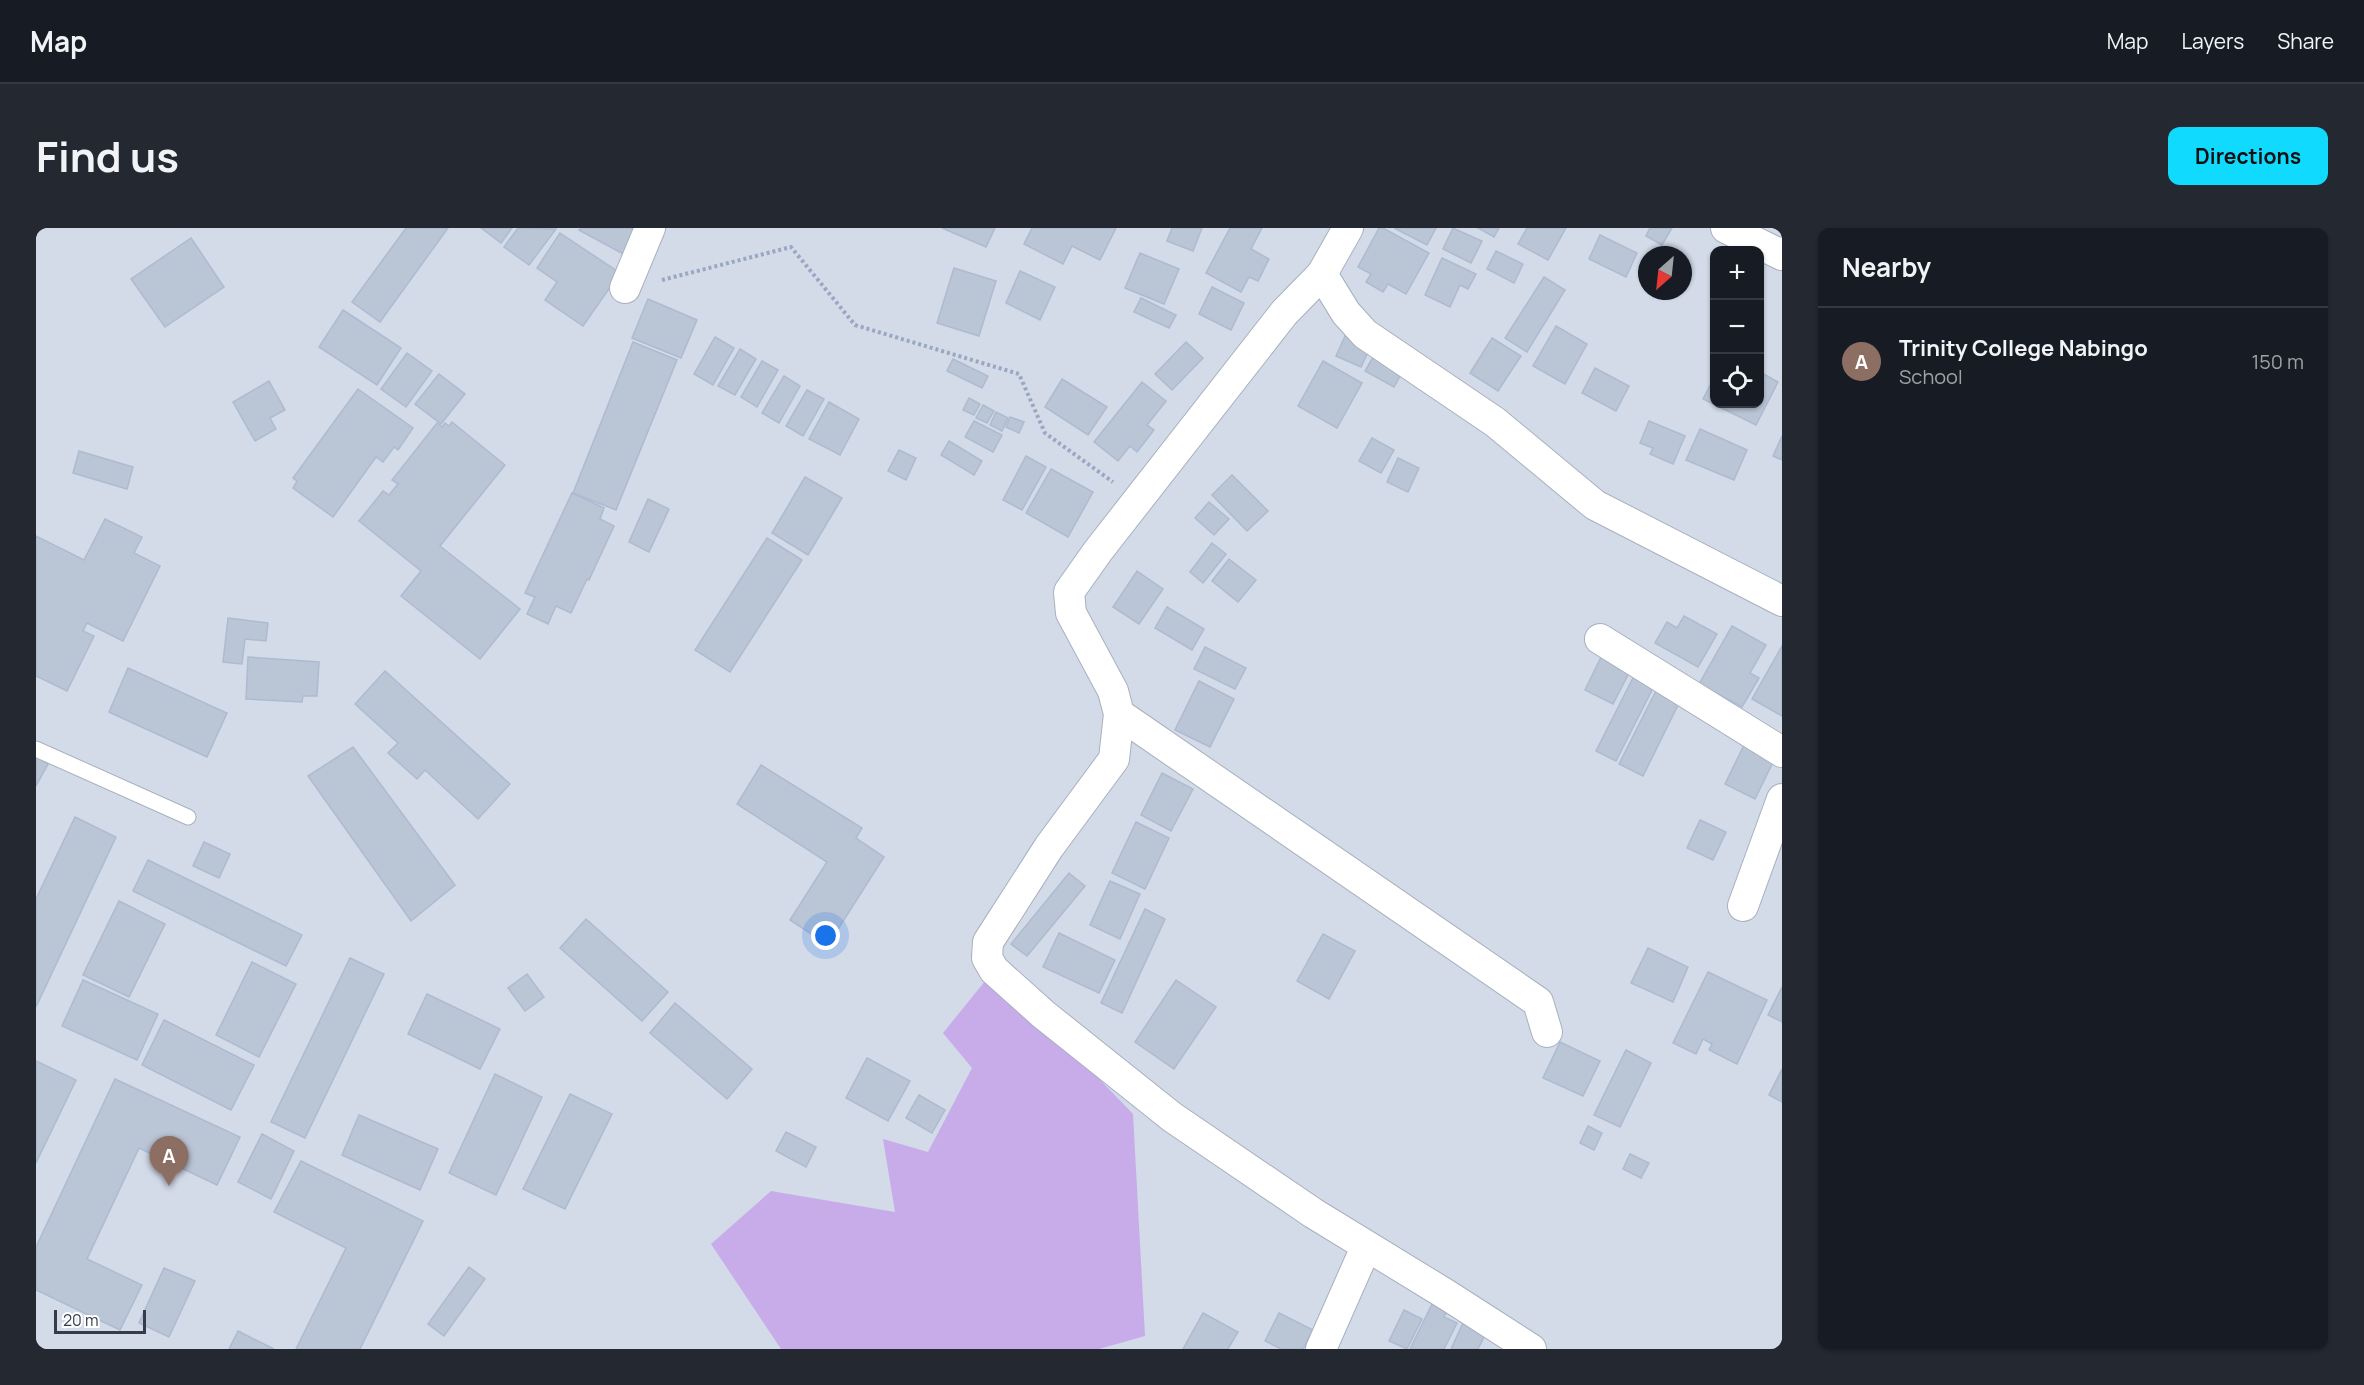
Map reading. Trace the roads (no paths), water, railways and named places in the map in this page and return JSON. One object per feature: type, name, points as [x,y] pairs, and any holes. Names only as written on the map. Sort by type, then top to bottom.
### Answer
[{"type":"street","points":[[625,288],[650,228]]},
{"type":"street","points":[[1348,228],[1322,274],[1284,313],[1069,592],[1071,613],[1113,691],[1119,714],[1113,759],[1049,847],[988,942],[987,958],[994,970],[1043,1014],[1172,1117],[1366,1247],[1447,1295],[1515,1345]]},
{"type":"street","points":[[1726,228],[1782,255]]},
{"type":"street","points":[[1322,274],[1346,313],[1365,334],[1495,422],[1595,505],[1782,601]]},
{"type":"street","points":[[1600,639],[1782,752]]},
{"type":"street","points":[[1119,714],[1538,1002],[1547,1032]]},
{"type":"street","points":[[1743,906],[1782,799]]},
{"type":"street","points":[[1321,1349],[1366,1247]]},
{"type":"lane","points":[[36,749],[188,817]]},
{"type":"place","name":"Trinity College Nabingo","points":[[169,1186]]}]
